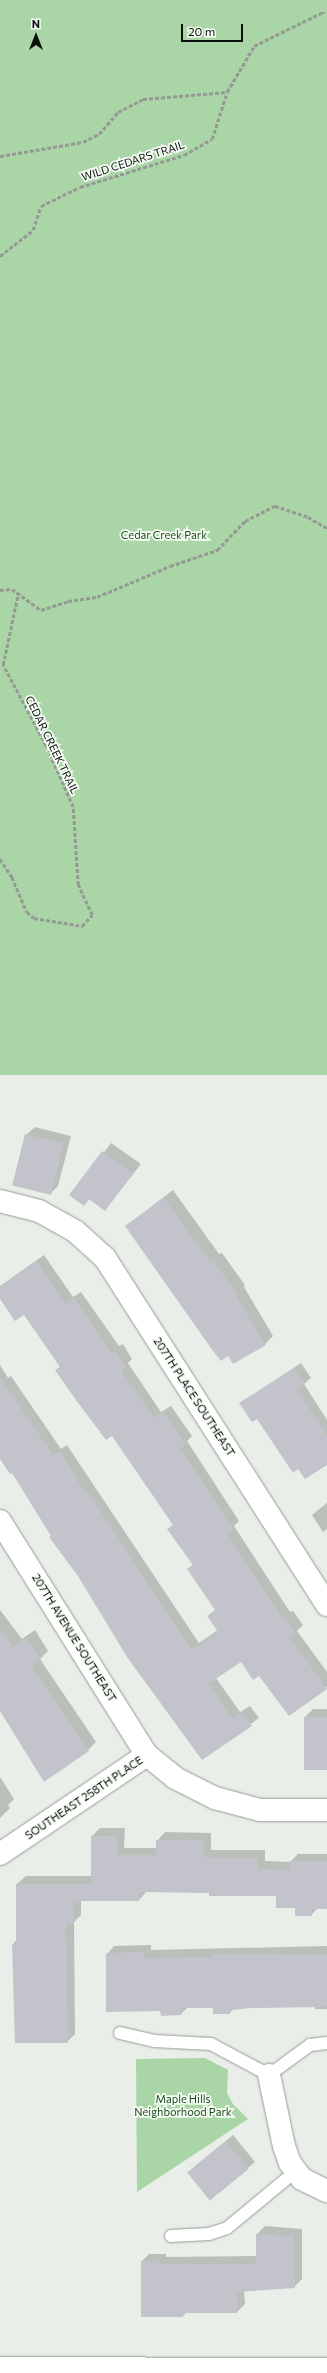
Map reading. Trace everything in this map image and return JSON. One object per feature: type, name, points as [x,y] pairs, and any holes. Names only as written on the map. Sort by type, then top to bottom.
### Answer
[{"type":"street","name":"207TH PLACE SOUTHEAST","points":[[0,1201],[39,1211],[75,1231],[104,1258],[327,1605]]},
{"type":"street","name":"207TH AVENUE SOUTHEAST","points":[[0,1521],[147,1755]]},
{"type":"street","name":"SOUTHEAST 258TH PLACE","points":[[0,1854],[147,1755],[175,1778],[215,1798],[260,1810],[327,1810]]},
{"type":"street","points":[[269,2075],[284,2146],[296,2171],[302,2179],[327,2191]]},
{"type":"street","points":[[0,2368],[327,2370]]},
{"type":"lane","points":[[120,2033],[154,2041],[211,2044],[269,2075],[310,2045],[327,2042]]},
{"type":"lane","points":[[171,2236],[209,2234],[227,2228],[296,2171]]},
{"type":"path","name":"WILD CEDARS TRAIL","points":[[0,256],[33,230],[41,206],[80,187],[184,155],[212,139],[227,92],[254,46],[322,13],[327,13]]},
{"type":"path","points":[[0,156],[83,142],[99,134],[118,112],[143,99],[227,92]]},
{"type":"path","points":[[0,590],[12,589],[41,610],[68,600],[97,597],[170,566],[216,550],[245,521],[275,506],[308,517],[327,528]]},
{"type":"path","name":"CEDAR CREEK TRAIL","points":[[0,859],[12,877],[27,912],[34,918],[82,926],[92,916],[78,885],[73,807],[46,746],[3,665],[18,594]]},
{"type":"green space","name":"Cedar Creek Park","points":[[0,0],[327,0],[327,1075],[0,1075]]},
{"type":"green space","name":"Maple Hills Neighborhood Park","points":[[205,2058],[228,2070],[227,2093],[233,2104],[248,2119],[137,2192],[136,2059]]},
{"type":"building","points":[[25,1134],[64,1144],[51,1195],[12,1185]]},
{"type":"building","points":[[102,1151],[133,1173],[105,1211],[89,1199],[84,1206],[69,1195]]},
{"type":"building","points":[[164,1198],[210,1262],[213,1260],[237,1294],[236,1296],[266,1345],[233,1364],[228,1356],[221,1361],[213,1351],[125,1226]]},
{"type":"building","points":[[37,1261],[66,1304],[74,1298],[112,1353],[115,1351],[126,1367],[121,1370],[154,1418],[163,1412],[186,1444],[180,1448],[233,1529],[227,1533],[283,1619],[285,1617],[296,1633],[290,1637],[327,1689],[289,1716],[259,1676],[253,1680],[241,1662],[208,1684],[233,1719],[242,1712],[252,1726],[202,1760],[127,1657],[78,1576],[49,1537],[51,1536],[12,1473],[10,1474],[0,1459],[0,1377],[53,1455],[60,1451],[84,1491],[86,1489],[192,1650],[218,1632],[207,1616],[215,1610],[187,1569],[193,1565],[167,1529],[173,1525],[112,1436],[106,1440],[76,1400],[55,1370],[60,1367],[24,1315],[15,1321],[0,1299],[0,1287]]},
{"type":"building","points":[[294,1368],[305,1385],[297,1390],[327,1435],[327,1465],[305,1479],[298,1469],[293,1473],[257,1419],[252,1422],[239,1403]]},
{"type":"building","points":[[0,1628],[13,1647],[26,1638],[41,1660],[31,1666],[89,1751],[44,1782],[0,1711]]},
{"type":"building","points":[[304,1717],[327,1717],[327,1770],[304,1770]]},
{"type":"building","points":[[91,1836],[117,1836],[117,1855],[156,1855],[156,1840],[204,1840],[204,1857],[258,1858],[258,1869],[289,1870],[289,1861],[327,1861],[327,1909],[312,1909],[312,1916],[295,1916],[295,1908],[276,1908],[276,1896],[209,1896],[209,1893],[139,1892],[139,1901],[73,1901],[73,1924],[66,1924],[68,2043],[15,2043],[12,1944],[16,1944],[16,1884],[91,1884]]},
{"type":"building","points":[[144,1952],[144,1958],[212,1957],[212,1954],[327,1955],[327,2007],[251,2008],[230,2010],[230,2014],[213,2014],[213,2008],[181,2008],[181,2015],[161,2016],[160,2011],[106,2012],[106,1953]]},
{"type":"building","points":[[226,2141],[249,2169],[210,2200],[187,2172]]},
{"type":"building","points":[[256,2234],[294,2236],[295,2288],[237,2292],[237,2313],[183,2313],[183,2317],[141,2317],[141,2261],[159,2261],[159,2264],[256,2264]]}]
